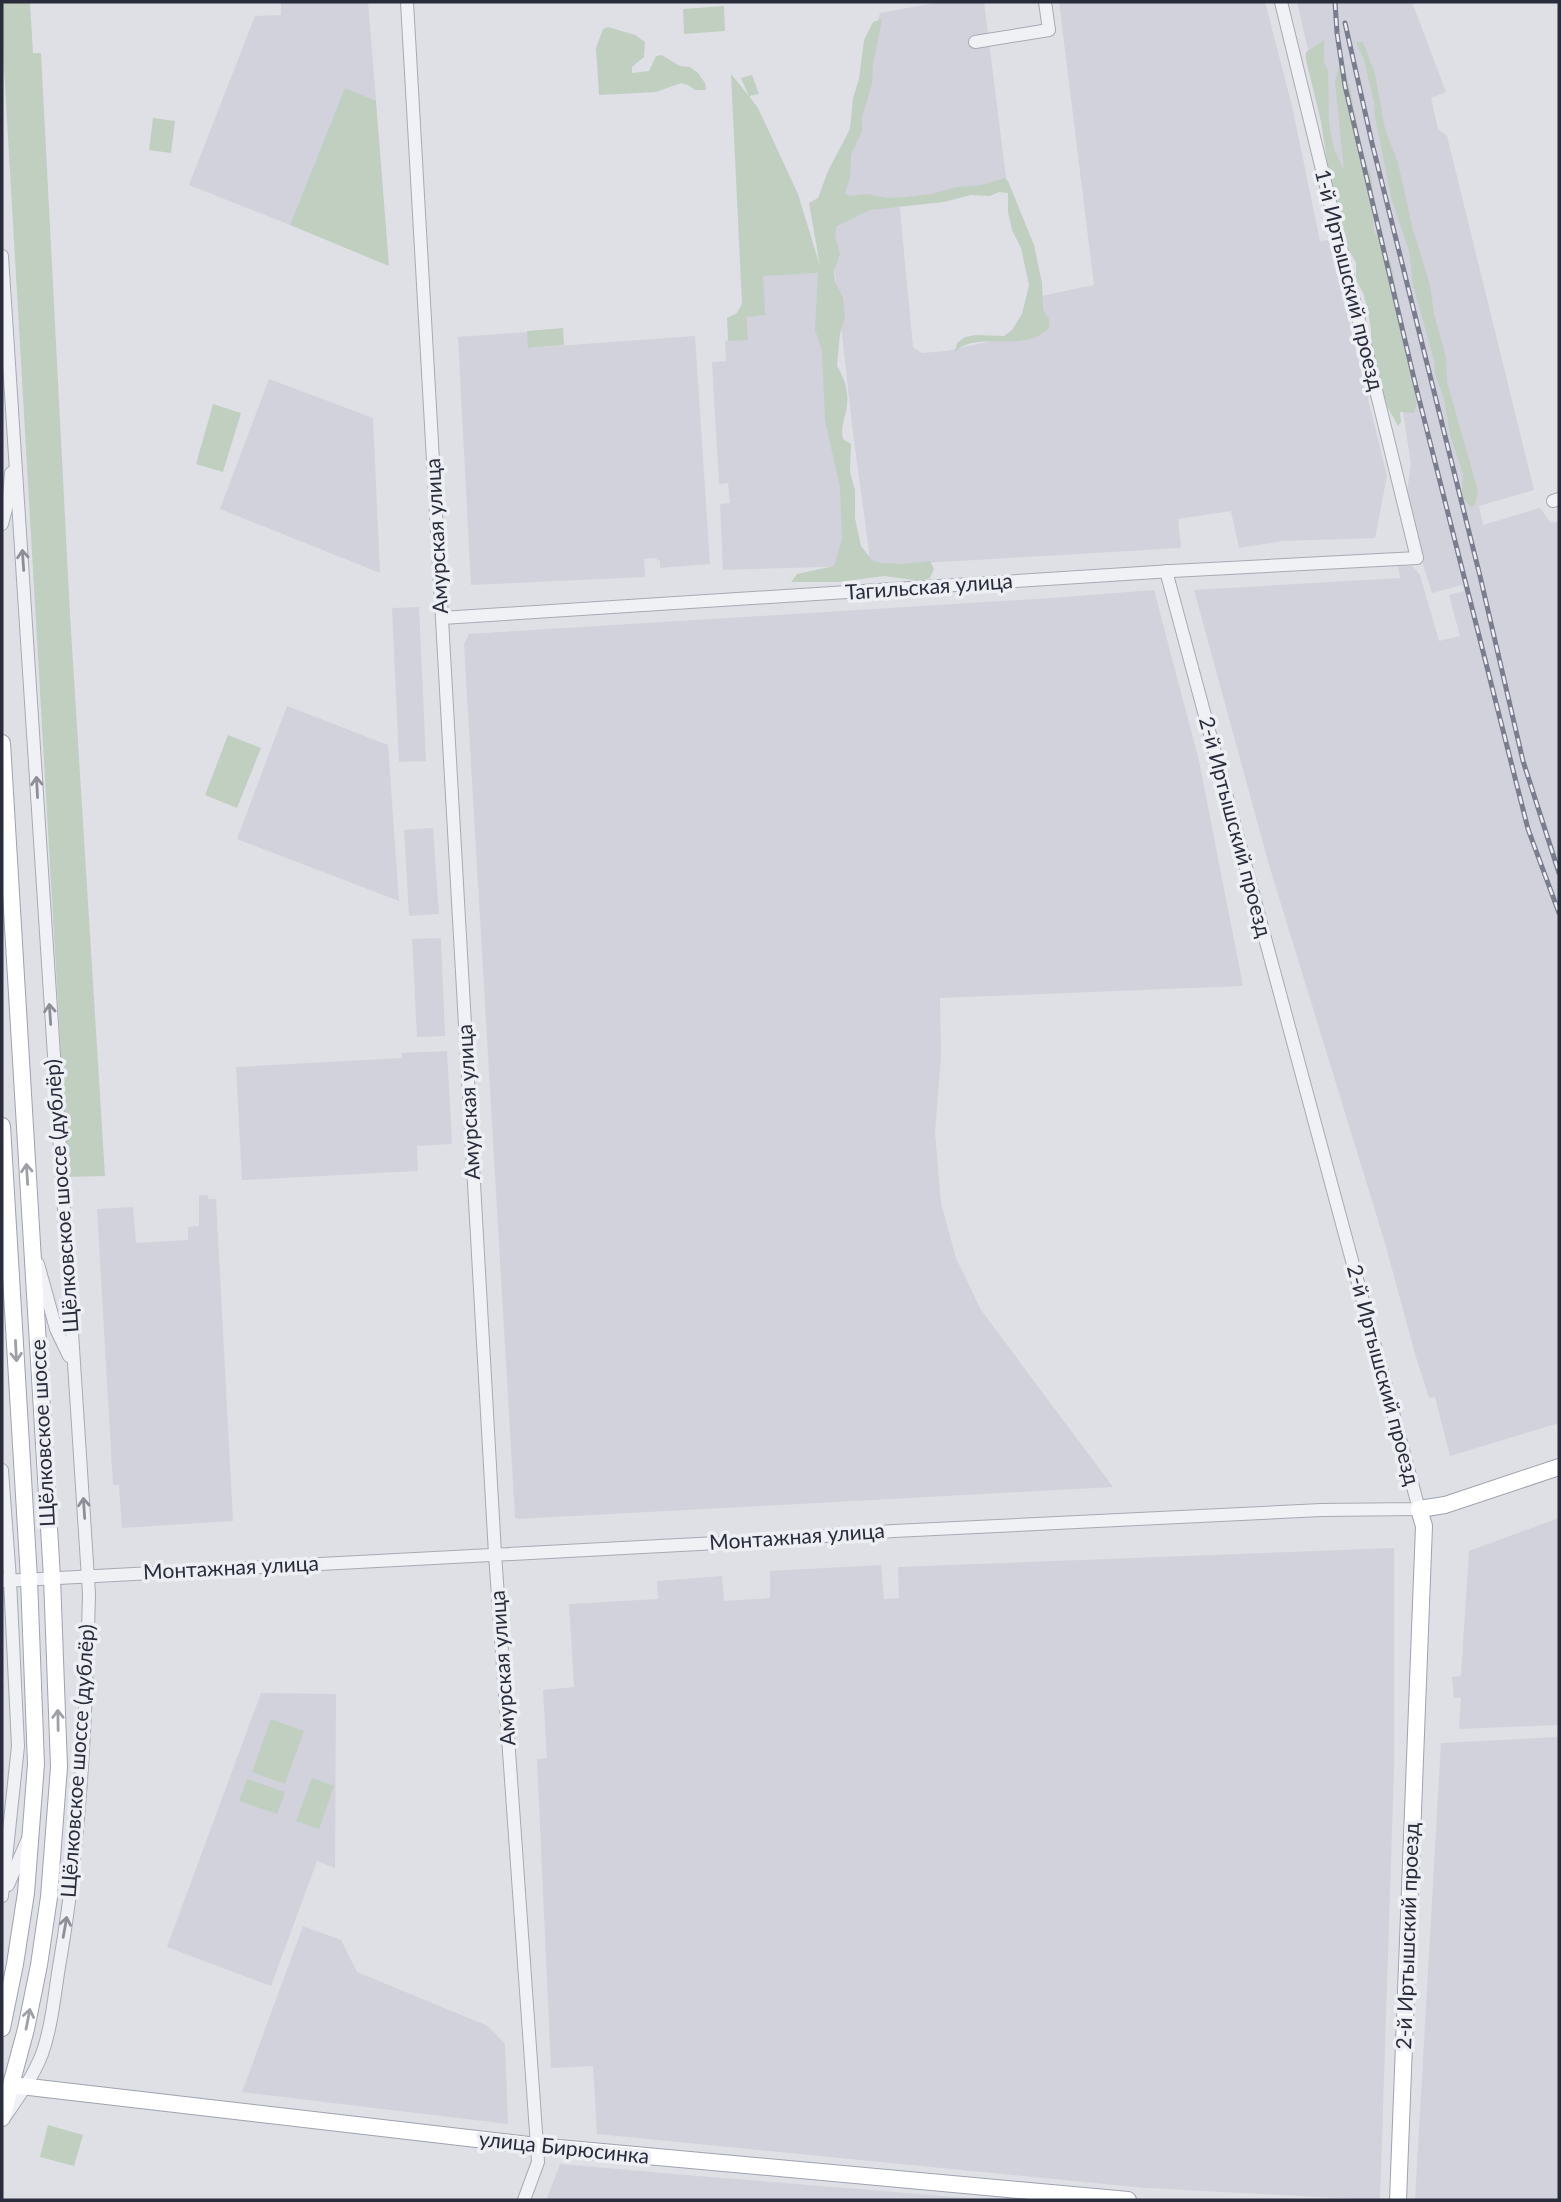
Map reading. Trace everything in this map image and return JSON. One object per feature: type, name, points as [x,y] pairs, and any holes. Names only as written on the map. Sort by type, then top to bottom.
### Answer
[{"type":"main road","name":"Щёлковское шоссе","points":[[2,743],[52,1578],[59,1768],[56,1830],[39,1965],[13,2085],[2,2120]]},
{"type":"main road","name":"Щёлковское шоссе","points":[[2,1126],[29,1579],[36,1764],[24,1905],[2,2028]]},
{"type":"main road","name":"Монтажная улица","points":[[1419,1509],[1445,1505],[1559,1467]]},
{"type":"main road","name":"2-й Иртышский проезд","points":[[1398,2200],[1424,1526],[1419,1509]]},
{"type":"main road","name":"улица Бирюсинка","points":[[13,2085],[537,2146],[1088,2199],[1128,2200]]},
{"type":"street","name":"Амурская улица","points":[[407,2],[495,1554],[538,2162],[524,2200]]},
{"type":"street","points":[[975,42],[1049,30],[1045,2]]},
{"type":"street","name":"1-й Иртышский проезд","points":[[1281,2],[1417,558]]},
{"type":"street","name":"Щёлковское шоссе (дублёр)","points":[[2,256],[72,1362],[89,1576],[88,1660],[78,1837],[51,2012],[42,2053],[13,2085]]},
{"type":"street","points":[[2,524],[9,497],[14,449]]},
{"type":"street","name":"Тагильская улица","points":[[442,618],[1166,571],[1417,558]]},
{"type":"street","name":"2-й Иртышский проезд","points":[[1166,571],[1419,1509]]},
{"type":"street","points":[[2,1178],[4,1154]]},
{"type":"street","points":[[32,1242],[57,1329],[72,1362]]},
{"type":"street","points":[[2,1470],[6,1581],[18,1746],[2,1898]]},
{"type":"street","name":"Монтажная улица","points":[[6,1581],[755,1541],[894,1531],[1321,1510],[1419,1509]]},
{"type":"street","points":[[2,1898],[32,1828]]},
{"type":"shaded area","points":[[281,2],[368,2],[376,101],[345,89],[290,225],[189,185],[255,16],[281,15]]},
{"type":"shaded area","points":[[940,2],[984,2],[1007,186],[899,200],[913,347],[922,353],[946,351],[1033,332],[1027,299],[1094,285],[1059,2],[1265,2],[1292,106],[1320,241],[1329,240],[1387,476],[1375,538],[1282,541],[1239,548],[1231,511],[1178,519],[1181,548],[871,566],[828,209],[880,13]]},
{"type":"shaded area","points":[[1297,2],[1412,2],[1446,92],[1431,98],[1438,129],[1447,136],[1534,490],[1479,506],[1483,525],[1540,508],[1551,523],[1559,521],[1559,1423],[1450,1456],[1435,1397],[1429,1398],[1415,1354],[1385,1243],[1269,865],[1194,590],[1400,578],[1398,565],[1412,566],[1420,575],[1439,641],[1460,636],[1449,595],[1464,591],[1462,585],[1432,593],[1421,558],[1406,498],[1411,464],[1401,399],[1387,392]]},
{"type":"shaded area","points":[[821,273],[856,566],[723,570],[720,504],[730,503],[728,483],[719,484],[712,362],[726,361],[725,341],[748,339],[747,316],[763,275]]},
{"type":"shaded area","points":[[527,332],[529,348],[695,336],[710,564],[660,568],[660,561],[655,558],[644,559],[645,577],[471,585],[458,337]]},
{"type":"shaded area","points":[[269,379],[373,418],[380,573],[220,509]]},
{"type":"shaded area","points":[[1154,590],[1199,761],[1243,986],[940,998],[941,1056],[935,1133],[941,1203],[956,1258],[981,1310],[1113,1487],[518,1519],[515,1517],[464,644],[469,634]]},
{"type":"shaded area","points":[[419,607],[426,761],[399,762],[392,608]]},
{"type":"shaded area","points":[[287,706],[388,745],[399,901],[237,839]]},
{"type":"shaded area","points":[[433,828],[439,914],[409,916],[404,830]]},
{"type":"shaded area","points":[[441,938],[445,1036],[417,1037],[412,939]]},
{"type":"shaded area","points":[[447,1051],[452,1144],[417,1146],[418,1171],[242,1180],[236,1067],[402,1058],[402,1053]]},
{"type":"shaded area","points":[[199,1195],[216,1199],[233,1521],[122,1528],[119,1485],[113,1485],[97,1209],[133,1207],[136,1243],[188,1240],[188,1227],[199,1226]]},
{"type":"shaded area","points":[[1559,1518],[1559,1725],[1459,1729],[1461,1698],[1454,1698],[1452,1677],[1461,1676],[1469,1551]]},
{"type":"shaded area","points":[[1394,1548],[1394,1769],[1380,2200],[1145,2188],[597,2134],[593,2066],[551,2068],[537,1759],[547,1758],[543,1690],[574,1687],[569,1604],[658,1599],[657,1581],[722,1576],[724,1601],[770,1598],[770,1571],[881,1565],[884,1599],[899,1598],[898,1567]]},
{"type":"shaded area","points":[[261,1693],[336,1694],[335,1868],[317,1861],[271,1986],[167,1947]]},
{"type":"shaded area","points":[[1559,1737],[1559,2200],[1415,2200],[1441,1743]]},
{"type":"shaded area","points":[[303,1926],[341,1940],[357,1972],[488,2026],[505,2044],[508,2124],[242,2092]]},
{"type":"shaded area","points":[[560,2164],[698,2176],[993,2200],[546,2200]]},
{"type":"green space","points":[[2,2],[30,2],[33,53],[41,53],[70,614],[105,1176],[68,1177]]},
{"type":"green space","points":[[724,6],[725,31],[684,34],[683,9]]},
{"type":"green space","points":[[882,19],[872,84],[862,117],[862,131],[851,155],[850,178],[845,193],[849,196],[867,194],[886,198],[906,197],[982,185],[1005,178],[1034,245],[1042,283],[1043,310],[1049,319],[1049,328],[1026,340],[975,342],[964,345],[955,352],[957,343],[965,337],[1004,336],[1012,330],[1022,314],[1029,285],[1021,248],[1012,230],[1008,193],[971,195],[944,202],[870,210],[837,226],[835,235],[840,254],[834,271],[835,281],[843,298],[845,317],[840,334],[837,366],[847,395],[842,434],[843,439],[851,444],[850,472],[855,490],[855,518],[861,546],[872,560],[881,563],[930,561],[934,569],[930,578],[921,581],[884,576],[839,582],[791,582],[797,574],[834,566],[842,539],[840,488],[825,420],[822,351],[815,330],[818,273],[763,276],[765,315],[747,317],[748,340],[728,341],[727,318],[737,313],[742,304],[731,74],[758,108],[798,194],[820,266],[809,203],[818,198],[828,171],[850,129],[864,40],[873,22]]},
{"type":"green space","points":[[608,27],[635,35],[645,42],[644,57],[632,67],[632,73],[649,71],[656,56],[662,55],[698,73],[706,90],[695,90],[681,83],[656,92],[599,95],[596,48],[603,29]]},
{"type":"green space","points":[[1324,40],[1324,62],[1328,71],[1329,123],[1334,149],[1344,170],[1335,81],[1340,62],[1344,65],[1362,151],[1371,176],[1375,206],[1374,231],[1391,263],[1409,355],[1418,383],[1414,413],[1400,412],[1401,422],[1398,426],[1387,406],[1371,355],[1368,311],[1356,280],[1356,263],[1349,250],[1341,222],[1306,60],[1306,52]]},
{"type":"green space","points":[[1356,42],[1363,42],[1375,74],[1385,129],[1398,163],[1413,230],[1430,285],[1434,314],[1446,357],[1447,382],[1478,491],[1475,505],[1471,507],[1462,497],[1463,474],[1450,435],[1444,399],[1435,374],[1434,360],[1413,285],[1409,251],[1391,197],[1364,60]]},
{"type":"green space","points":[[752,75],[759,94],[749,96],[741,78]]},
{"type":"green space","points":[[345,88],[376,101],[389,266],[290,225]]},
{"type":"green space","points":[[153,118],[175,121],[171,153],[149,150]]},
{"type":"green space","points":[[563,328],[564,345],[528,348],[527,331]]},
{"type":"green space","points":[[213,404],[241,413],[223,472],[196,464]]},
{"type":"green space","points":[[228,735],[261,748],[237,808],[205,795]]},
{"type":"green space","points":[[271,1719],[304,1731],[285,1784],[252,1772]]},
{"type":"green space","points":[[312,1778],[334,1786],[319,1829],[296,1821]]},
{"type":"green space","points":[[247,1779],[285,1792],[277,1814],[239,1801]]},
{"type":"green space","points":[[48,2125],[83,2135],[74,2166],[40,2157]]},
{"type":"railway","points":[[1335,2],[1345,86],[1416,387],[1528,829],[1559,913]]},
{"type":"railway","points":[[1345,23],[1523,761],[1559,873]]}]
